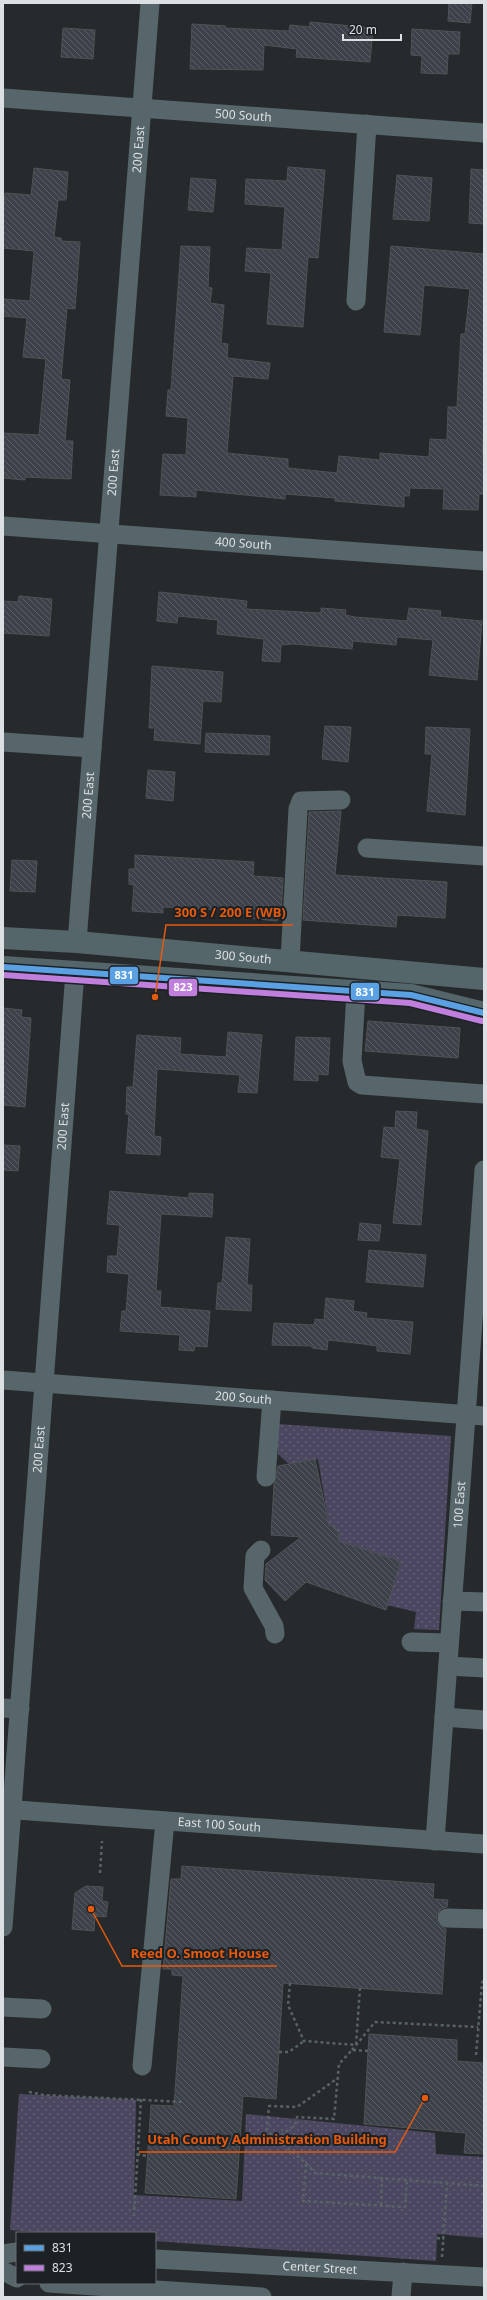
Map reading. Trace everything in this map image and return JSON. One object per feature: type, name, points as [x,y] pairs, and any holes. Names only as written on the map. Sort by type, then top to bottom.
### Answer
[{"type":"main road","name":"300 South","points":[[3,938],[77,942],[484,979]]},
{"type":"main road","points":[[3,966],[411,995],[484,1013]]},
{"type":"street","name":"200 East","points":[[77,942],[150,3]]},
{"type":"street","name":"500 South","points":[[3,98],[484,132]]},
{"type":"street","points":[[356,301],[367,124]]},
{"type":"street","name":"400 South","points":[[3,526],[484,562]]},
{"type":"street","points":[[3,742],[92,748]]},
{"type":"street","points":[[290,961],[298,809],[301,801],[341,800]]},
{"type":"street","points":[[367,848],[484,856]]},
{"type":"street","name":"200 East","points":[[3,1927],[11,1708],[44,1383],[75,972]]},
{"type":"street","points":[[356,992],[352,1061],[357,1082],[362,1085],[484,1094]]},
{"type":"street","name":"100 East","points":[[436,1841],[483,1176]]},
{"type":"street","name":"200 South","points":[[3,1380],[484,1416]]},
{"type":"street","points":[[266,1477],[272,1400]]},
{"type":"street","points":[[261,1550],[255,1556],[253,1588],[274,1626],[275,1634]]},
{"type":"street","points":[[452,1601],[484,1602]]},
{"type":"street","points":[[412,1642],[449,1643]]},
{"type":"street","points":[[448,1666],[484,1668]]},
{"type":"street","points":[[444,1717],[484,1720]]},
{"type":"street","name":"East 100 South","points":[[8,1809],[484,1844]]},
{"type":"street","points":[[142,2066],[165,1821]]},
{"type":"street","points":[[447,1918],[484,1919]]},
{"type":"street","points":[[3,2007],[42,2010]]},
{"type":"street","points":[[3,2057],[40,2059]]},
{"type":"street","points":[[3,2254],[16,2252]]},
{"type":"street","name":"Center Street","points":[[156,2259],[484,2277]]},
{"type":"street","points":[[3,2271],[16,2278]]},
{"type":"street","points":[[401,2297],[403,2272]]},
{"type":"street","points":[[60,2284],[164,2294],[255,2297]]},
{"type":"path","points":[[100,1873],[102,1842]]},
{"type":"path","points":[[476,2055],[482,1983],[484,1980]]},
{"type":"path","points":[[290,1983],[288,2005],[304,2041]]},
{"type":"path","points":[[356,2045],[360,1988]]},
{"type":"path","points":[[276,2139],[296,2126],[297,2117],[334,2119],[339,2064],[375,2022],[478,2027]]},
{"type":"path","points":[[279,2052],[290,2052],[304,2041],[356,2045]]},
{"type":"path","points":[[352,2050],[368,2051]]},
{"type":"path","points":[[338,2078],[297,2106],[269,2106],[267,2130],[306,2163],[315,2173],[484,2186]]},
{"type":"path","points":[[29,2092],[44,2095],[184,2102]]},
{"type":"path","points":[[134,2216],[141,2100]]},
{"type":"path","points":[[137,2154],[147,2156]]},
{"type":"path","points":[[306,2163],[303,2201],[405,2207],[407,2180]]},
{"type":"path","points":[[381,2206],[382,2178]]},
{"type":"path","points":[[442,2261],[447,2184]]},
{"type":"path","points":[[437,2238],[444,2239]]},
{"type":"shaded area","points":[[278,1424],[451,1436],[439,1630],[414,1629],[416,1612],[387,1605],[401,1561],[338,1541],[339,1532],[333,1526],[329,1525],[318,1459],[289,1464],[278,1454]]},
{"type":"shaded area","points":[[19,2094],[136,2100],[134,2195],[242,2201],[246,2114],[435,2133],[436,2154],[484,2157],[484,2238],[437,2234],[436,2261],[156,2241],[156,2232],[35,2232],[10,2230]]},
{"type":"building","points":[[449,3],[472,3],[470,23],[448,21]]},
{"type":"building","points":[[310,22],[373,28],[370,62],[296,57],[297,49],[264,45],[263,70],[190,69],[192,24],[225,26],[225,28],[289,31],[290,25],[310,27]]},
{"type":"building","points":[[63,28],[95,30],[93,59],[61,57]]},
{"type":"building","points":[[412,29],[460,32],[459,54],[448,54],[447,74],[421,73],[422,56],[411,55]]},
{"type":"building","points":[[288,167],[325,170],[318,258],[308,257],[303,327],[267,324],[271,273],[245,271],[247,248],[282,250],[285,207],[245,204],[246,179],[287,181]]},
{"type":"building","points":[[34,168],[68,172],[66,200],[58,200],[54,237],[61,238],[61,241],[80,242],[75,309],[67,308],[61,379],[70,380],[65,441],[73,441],[71,479],[25,477],[25,480],[3,478],[3,433],[39,435],[46,359],[23,357],[27,318],[3,316],[3,299],[30,301],[34,251],[3,248],[3,215],[5,193],[31,195]]},
{"type":"building","points":[[471,169],[484,170],[484,224],[469,223]]},
{"type":"building","points":[[397,175],[432,178],[429,221],[393,219]]},
{"type":"building","points":[[191,178],[216,180],[213,212],[188,210]]},
{"type":"building","points":[[181,246],[210,247],[208,287],[212,288],[210,303],[224,305],[221,343],[228,344],[227,358],[270,363],[268,379],[233,376],[227,453],[288,459],[288,468],[337,473],[339,456],[380,460],[380,453],[429,457],[430,439],[447,440],[448,407],[457,407],[461,334],[465,334],[470,289],[424,285],[420,335],[384,332],[391,246],[484,254],[484,423],[482,460],[484,460],[484,478],[483,494],[479,494],[478,510],[443,509],[444,489],[410,488],[409,496],[404,496],[404,507],[335,501],[335,498],[285,494],[285,499],[196,490],[196,497],[160,495],[163,454],[186,455],[188,418],[166,416],[168,390],[171,390]]},
{"type":"building","points":[[159,592],[247,601],[246,609],[321,613],[321,608],[346,610],[345,615],[355,617],[407,621],[409,608],[441,611],[440,617],[482,621],[477,680],[429,675],[433,640],[397,637],[396,645],[353,641],[352,649],[294,644],[281,645],[280,662],[262,661],[264,639],[217,634],[218,620],[178,616],[177,623],[157,621]]},
{"type":"building","points":[[19,596],[52,599],[49,636],[3,633],[3,601],[18,602]]},
{"type":"building","points":[[152,666],[223,672],[221,702],[203,701],[200,744],[154,740],[155,728],[149,728]]},
{"type":"building","points":[[325,726],[351,727],[348,762],[322,759]]},
{"type":"building","points":[[426,727],[470,729],[465,815],[427,811],[432,754],[425,754]]},
{"type":"building","points":[[206,733],[270,736],[269,755],[205,752]]},
{"type":"building","points":[[148,770],[175,772],[173,801],[146,798]]},
{"type":"building","points":[[341,811],[335,875],[447,882],[445,918],[397,915],[396,927],[303,920],[309,812]]},
{"type":"building","points":[[135,855],[254,862],[253,876],[283,878],[281,918],[278,918],[277,921],[248,918],[248,914],[237,913],[237,911],[163,907],[163,913],[132,911],[134,885],[129,884],[129,869],[135,869]]},
{"type":"building","points":[[12,860],[37,861],[35,892],[10,891]]},
{"type":"building","points":[[3,1008],[22,1010],[21,1017],[31,1018],[25,1107],[3,1105]]},
{"type":"building","points":[[368,1021],[460,1028],[458,1058],[365,1051]]},
{"type":"building","points":[[228,1032],[262,1035],[257,1093],[238,1092],[240,1075],[157,1069],[154,1136],[161,1137],[160,1155],[126,1153],[129,1114],[126,1114],[127,1087],[133,1087],[137,1035],[181,1038],[180,1054],[226,1057]]},
{"type":"building","points":[[296,1037],[330,1038],[328,1075],[318,1074],[318,1081],[294,1080]]},
{"type":"building","points":[[396,1111],[417,1112],[416,1129],[428,1131],[421,1225],[393,1223],[400,1159],[381,1157],[384,1127],[395,1128]]},
{"type":"building","points":[[3,1145],[20,1146],[18,1171],[3,1170]]},
{"type":"building","points":[[110,1191],[189,1198],[189,1193],[213,1194],[212,1217],[161,1214],[156,1291],[161,1291],[160,1307],[210,1311],[207,1347],[195,1346],[194,1351],[179,1350],[180,1335],[120,1331],[122,1311],[126,1311],[129,1274],[107,1272],[108,1256],[117,1256],[120,1225],[107,1224]]},
{"type":"building","points":[[360,1223],[381,1225],[379,1241],[358,1240]]},
{"type":"building","points":[[226,1237],[250,1239],[247,1285],[252,1285],[251,1311],[216,1309],[218,1283],[222,1283]]},
{"type":"building","points":[[369,1250],[426,1255],[423,1287],[366,1282]]},
{"type":"building","points":[[326,1298],[354,1301],[353,1311],[367,1313],[366,1318],[413,1322],[410,1354],[377,1351],[377,1346],[328,1340],[327,1350],[312,1348],[312,1346],[272,1345],[274,1323],[314,1325],[315,1319],[324,1320]]},
{"type":"building","points":[[315,1459],[329,1525],[333,1526],[339,1532],[338,1541],[401,1561],[386,1610],[306,1582],[285,1601],[265,1580],[266,1564],[301,1537],[271,1535],[274,1484],[278,1466]]},
{"type":"building","points":[[182,1866],[434,1884],[433,1899],[448,1900],[447,1907],[441,1909],[436,1917],[438,1924],[446,1929],[442,1994],[283,1983],[276,2099],[243,2096],[236,2199],[145,2193],[151,2105],[174,2106],[183,1976],[172,1975],[172,1969],[163,1969],[171,1879],[181,1879]]},
{"type":"building","points":[[86,1886],[103,1887],[102,1901],[108,1902],[106,1917],[95,1916],[94,1931],[72,1929],[75,1893]]},
{"type":"building","points":[[369,2034],[457,2040],[457,2061],[484,2063],[484,2154],[464,2153],[466,2133],[364,2124]]},
{"type":"transit line","name":"831","points":[[3,967],[411,995],[484,1013]]},
{"type":"transit line","name":"823","points":[[3,975],[410,1003],[482,1021]]},
{"type":"place","name":"300 S / 200 E (WB)","points":[[155,997]]},
{"type":"place","name":"Reed O. Smoot House","points":[[91,1909]]},
{"type":"place","name":"Utah County Administration Building","points":[[425,2098]]}]
